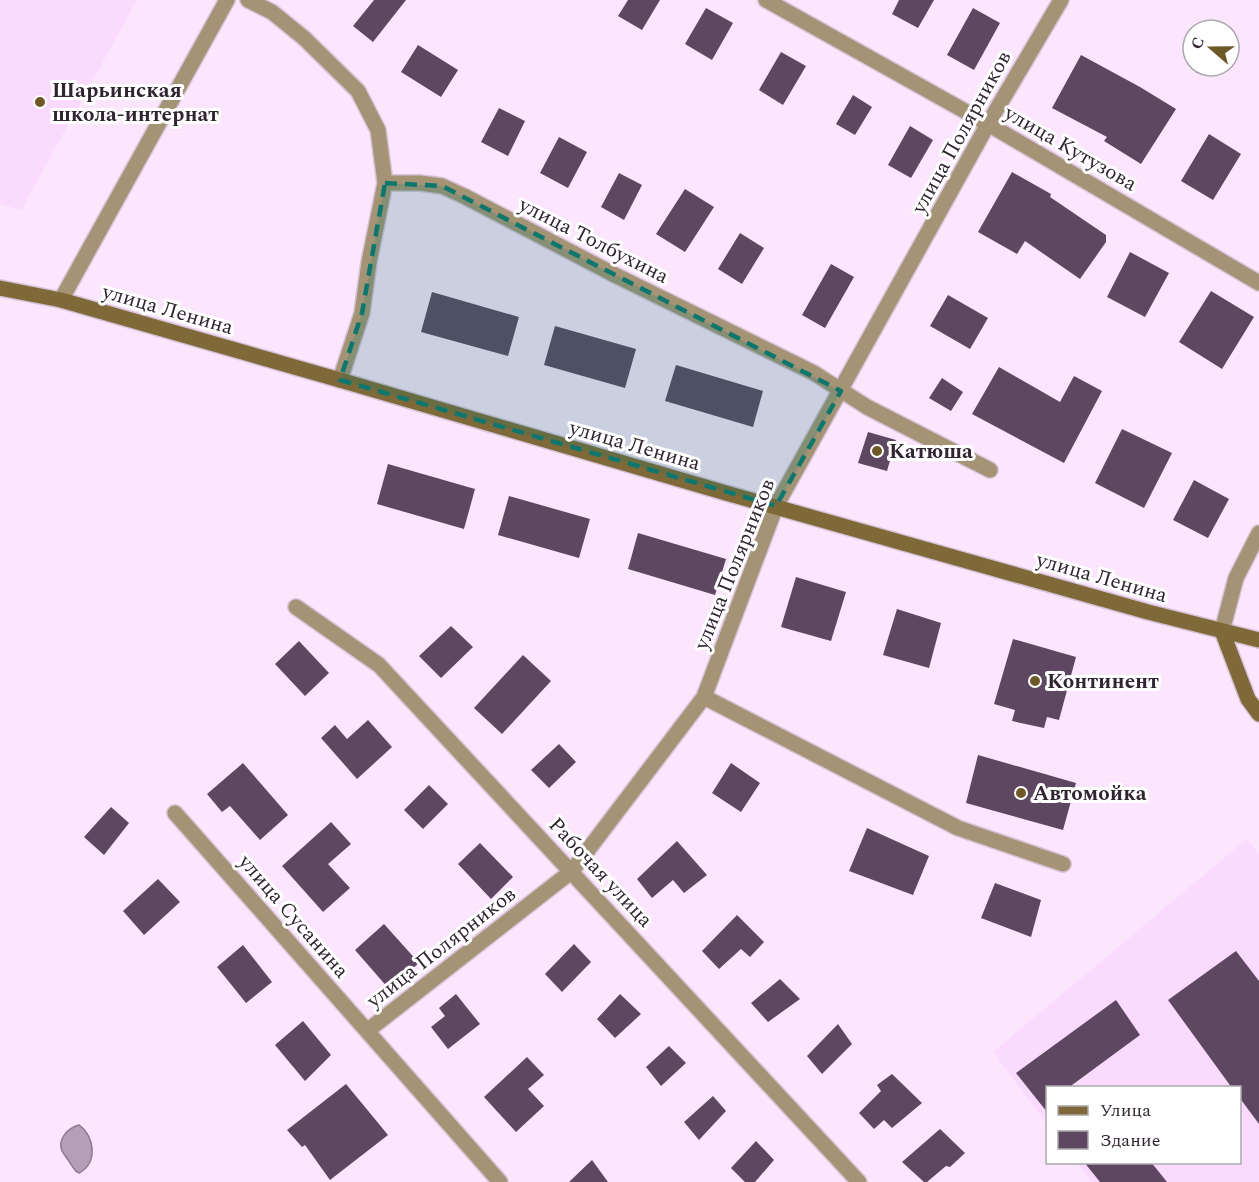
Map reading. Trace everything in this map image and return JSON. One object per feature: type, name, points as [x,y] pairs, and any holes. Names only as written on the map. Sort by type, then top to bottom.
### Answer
[{"type":"street","points":[[61,300],[227,0]]},
{"type":"street","points":[[248,0],[272,12],[304,38],[358,91],[378,130],[385,183],[369,262],[362,313],[340,380]]},
{"type":"street","name":"улица Кутузова","points":[[766,0],[988,124],[1259,283]]},
{"type":"street","name":"улица Полярников","points":[[367,1031],[572,872],[704,697],[776,506],[988,124],[1061,0]]},
{"type":"street","name":"улица Толбухина","points":[[385,183],[420,183],[441,186],[814,373],[867,407],[990,470]]},
{"type":"street","name":"улица Ленина","points":[[0,288],[61,300],[726,493],[1136,609],[1259,640]]},
{"type":"street","points":[[1259,533],[1236,578],[1222,631],[1248,699],[1259,714]]},
{"type":"street","name":"Рабочая улица","points":[[296,607],[379,665],[859,1182]]},
{"type":"street","points":[[704,697],[958,828],[1063,864]]},
{"type":"street","name":"улица Сусанина","points":[[175,813],[500,1182]]},
{"type":"highlighted area","points":[[385,183],[442,186],[841,391],[776,506],[340,380],[362,313]]},
{"type":"shaded area","name":"Шарьинская школа-интернат","points":[[0,0],[137,0],[21,210],[0,204]]},
{"type":"shaded area","points":[[1247,839],[1259,854],[1259,1182],[1092,1182],[1078,1164],[1241,1164],[1241,1086],[1046,1086],[1046,1123],[993,1052]]},
{"type":"shaded area","points":[[79,1125],[91,1142],[92,1156],[85,1169],[79,1173],[63,1152],[61,1142],[71,1129]]},
{"type":"building","points":[[374,0],[406,0],[373,42],[353,26]]},
{"type":"building","points":[[628,0],[660,0],[642,30],[618,16]]},
{"type":"building","points":[[899,0],[934,0],[918,28],[892,14]]},
{"type":"building","points":[[706,8],[733,23],[712,60],[685,44]]},
{"type":"building","points":[[973,8],[1000,23],[974,70],[947,55]]},
{"type":"building","points":[[418,45],[458,70],[441,97],[401,72]]},
{"type":"building","points":[[781,52],[806,66],[783,105],[759,90]]},
{"type":"building","points":[[1081,55],[1176,109],[1141,164],[1104,141],[1107,137],[1052,108]]},
{"type":"building","points":[[853,95],[872,107],[855,135],[836,124]]},
{"type":"building","points":[[499,108],[525,121],[508,156],[481,142]]},
{"type":"building","points":[[910,126],[933,140],[911,178],[888,165]]},
{"type":"building","points":[[1209,134],[1241,154],[1213,200],[1181,181]]},
{"type":"building","points":[[559,137],[587,152],[568,188],[540,173]]},
{"type":"building","points":[[1012,172],[1051,194],[1050,197],[1106,235],[1106,242],[1080,279],[1025,241],[1017,254],[978,232]]},
{"type":"building","points":[[619,173],[642,185],[624,220],[601,207]]},
{"type":"building","points":[[685,189],[714,207],[685,252],[656,234]]},
{"type":"building","points":[[740,233],[764,248],[742,284],[718,269]]},
{"type":"building","points":[[1130,252],[1169,273],[1145,317],[1107,297]]},
{"type":"building","points":[[831,264],[854,277],[825,328],[802,315]]},
{"type":"building","points":[[1211,291],[1254,317],[1222,369],[1179,342]]},
{"type":"building","points":[[432,292],[519,317],[508,356],[421,332]]},
{"type":"building","points":[[948,295],[988,318],[970,349],[930,326]]},
{"type":"building","points":[[555,326],[636,349],[625,388],[544,365]]},
{"type":"building","points":[[676,365],[763,391],[753,427],[665,401]]},
{"type":"building","points":[[999,367],[1060,402],[1074,376],[1102,391],[1064,463],[972,414]]},
{"type":"building","points":[[942,378],[963,392],[951,411],[929,398]]},
{"type":"building","points":[[1122,429],[1172,453],[1144,508],[1095,483]]},
{"type":"building","name":"Катюша","points":[[868,432],[896,440],[887,471],[858,463]]},
{"type":"building","points":[[388,464],[475,489],[464,529],[377,504]]},
{"type":"building","points":[[1194,480],[1229,499],[1208,538],[1173,520]]},
{"type":"building","points":[[509,496],[590,519],[579,558],[498,535]]},
{"type":"building","points":[[638,533],[726,559],[715,595],[628,569]]},
{"type":"building","points":[[796,577],[846,592],[831,641],[781,627]]},
{"type":"building","points":[[897,609],[941,623],[929,668],[883,655]]},
{"type":"building","points":[[451,626],[473,647],[441,678],[419,656]]},
{"type":"building","name":"Континент","points":[[1013,639],[1076,657],[1059,720],[1047,717],[1044,728],[1012,721],[1015,710],[994,704]]},
{"type":"building","points":[[299,641],[329,673],[305,696],[275,664]]},
{"type":"building","points":[[523,655],[551,681],[502,734],[474,708]]},
{"type":"building","points":[[368,720],[392,747],[357,779],[321,738],[335,725],[347,739]]},
{"type":"building","points":[[559,744],[576,762],[549,788],[531,770]]},
{"type":"building","name":"Автомойка","points":[[978,755],[1076,783],[1063,830],[966,803]]},
{"type":"building","points":[[243,763],[288,815],[260,840],[230,806],[222,812],[207,794]]},
{"type":"building","points":[[731,763],[760,783],[741,812],[712,793]]},
{"type":"building","points":[[429,785],[448,804],[423,829],[404,810]]},
{"type":"building","points":[[111,807],[129,823],[104,855],[84,837]]},
{"type":"building","points":[[331,822],[351,844],[328,864],[350,888],[323,912],[282,866]]},
{"type":"building","points":[[867,828],[929,856],[913,895],[849,871]]},
{"type":"building","points":[[677,841],[707,875],[684,893],[673,880],[652,898],[637,879]]},
{"type":"building","points":[[480,843],[513,877],[491,899],[458,864]]},
{"type":"building","points":[[158,879],[180,902],[144,935],[123,911]]},
{"type":"building","points":[[995,883],[1041,900],[1031,937],[981,918]]},
{"type":"building","points":[[737,915],[764,942],[750,957],[741,949],[719,969],[702,951]]},
{"type":"building","points":[[384,924],[419,963],[389,989],[355,950]]},
{"type":"building","points":[[574,944],[591,962],[562,992],[545,974]]},
{"type":"building","points":[[243,945],[272,982],[246,1003],[217,967]]},
{"type":"building","points":[[1236,951],[1259,981],[1259,1124],[1241,1100],[1241,1086],[1231,1086],[1168,1000]]},
{"type":"building","points":[[780,979],[800,999],[768,1022],[751,1003]]},
{"type":"building","points":[[456,994],[480,1024],[448,1049],[431,1027],[445,1016],[439,1008]]},
{"type":"building","points":[[620,994],[641,1014],[615,1038],[597,1019]]},
{"type":"building","points":[[1116,1000],[1140,1035],[1071,1086],[1046,1086],[1046,1111],[1016,1073]]},
{"type":"building","points":[[303,1021],[331,1055],[305,1081],[275,1045]]},
{"type":"building","points":[[838,1024],[852,1044],[822,1074],[807,1056]]},
{"type":"building","points":[[669,1046],[686,1063],[661,1086],[646,1067]]},
{"type":"building","points":[[527,1057],[544,1075],[528,1089],[544,1106],[516,1132],[484,1097]]},
{"type":"building","points":[[892,1074],[922,1103],[892,1128],[884,1120],[874,1129],[859,1113],[881,1091],[877,1085]]},
{"type":"building","points":[[346,1084],[388,1135],[330,1180],[305,1145],[302,1147],[287,1130]]},
{"type":"building","points":[[713,1096],[726,1111],[699,1140],[684,1122]]},
{"type":"building","points":[[940,1129],[965,1153],[950,1167],[946,1166],[924,1182],[902,1162]]},
{"type":"building","points":[[756,1141],[774,1160],[755,1182],[745,1182],[731,1168]]},
{"type":"building","points":[[592,1160],[608,1182],[569,1182]]},
{"type":"building","points":[[1086,1164],[1153,1164],[1167,1182],[1100,1182]]},
{"type":"place","name":"Шарьинская школа-интернат","points":[[40,102]]},
{"type":"place","name":"Катюша","points":[[877,451]]},
{"type":"place","name":"Континент","points":[[1035,681]]},
{"type":"place","name":"Автомойка","points":[[1021,793]]}]
